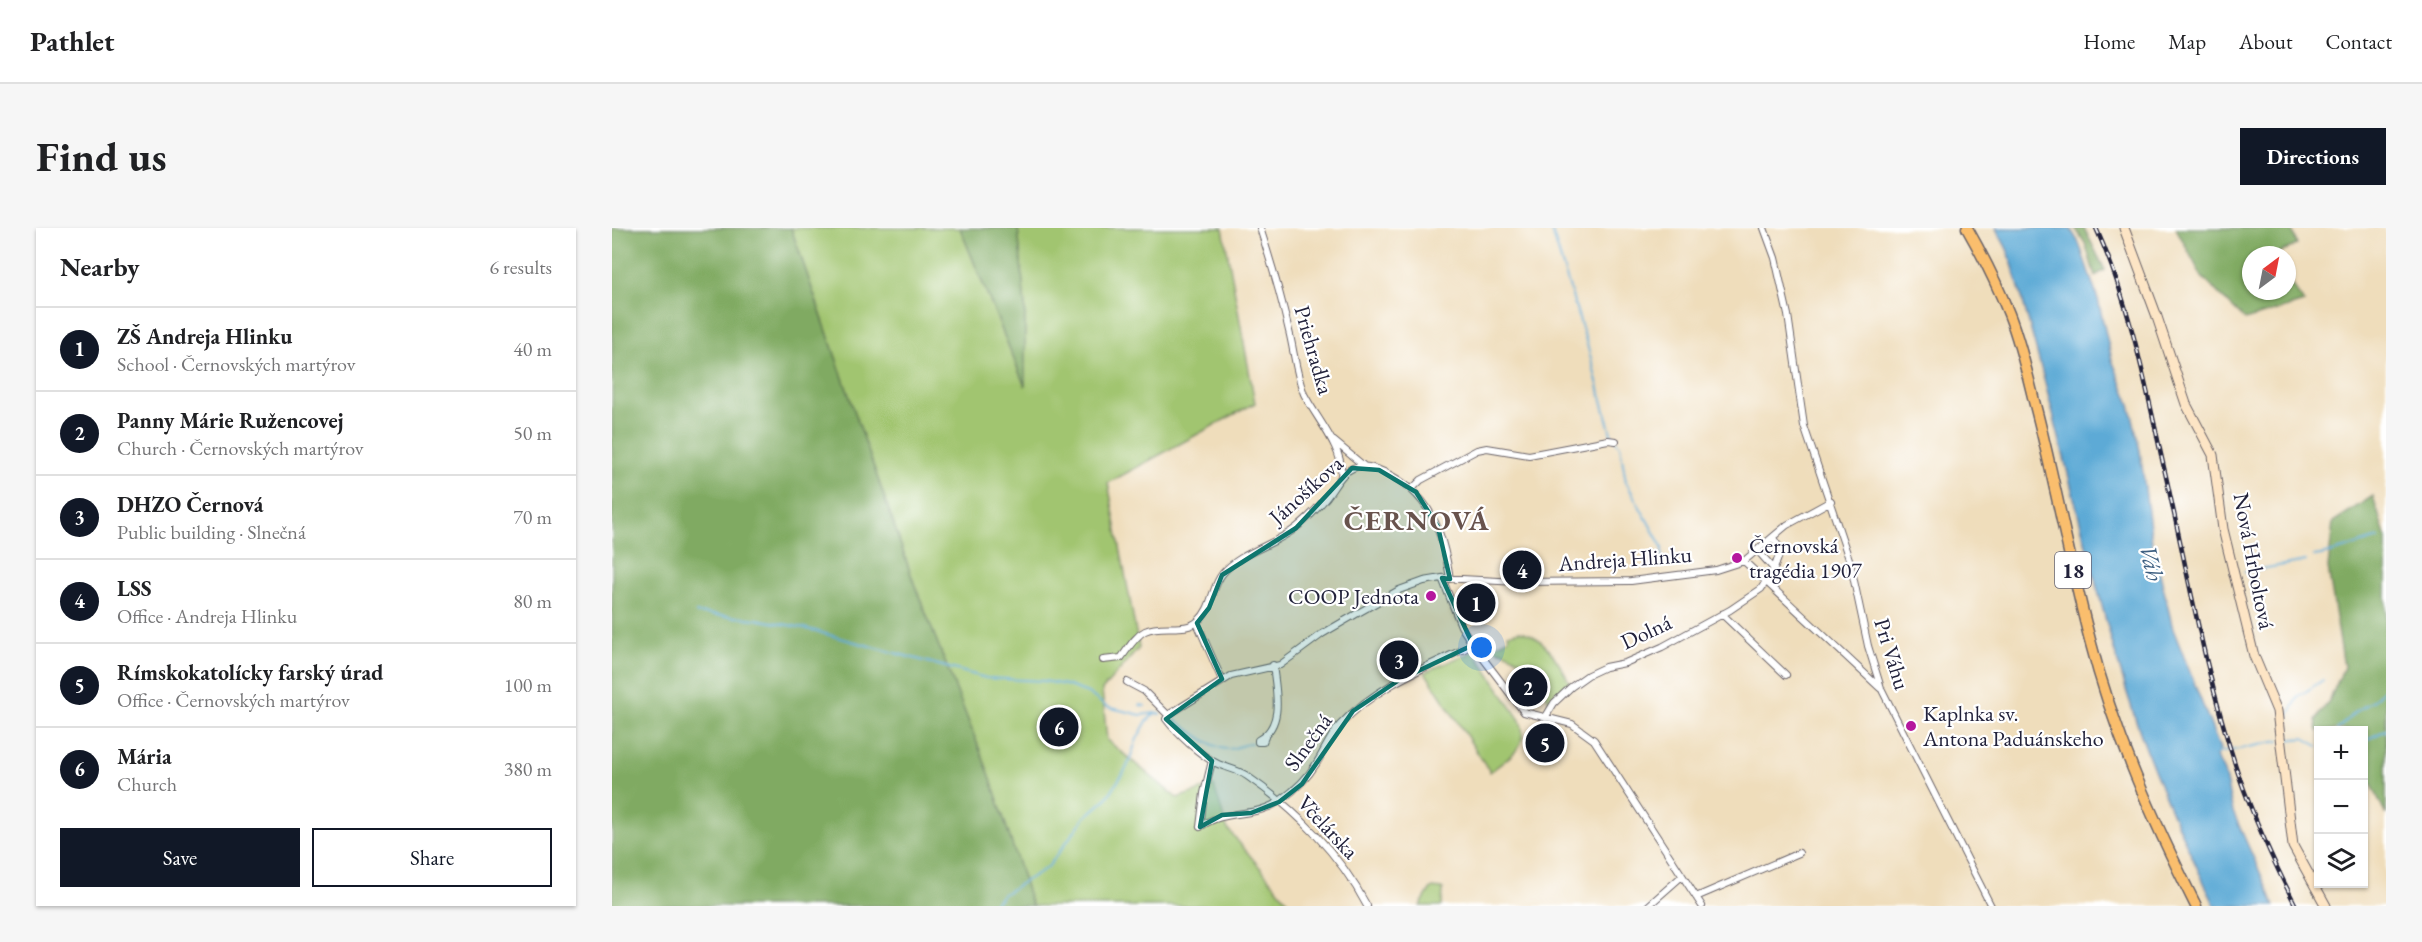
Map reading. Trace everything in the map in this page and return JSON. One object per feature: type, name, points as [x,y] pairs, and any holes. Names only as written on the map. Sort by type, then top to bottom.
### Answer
[{"type":"main road","name":"18","points":[[1967,228],[2006,308],[2024,361],[2089,639],[2110,708],[2129,762],[2196,906]]},
{"type":"street","name":"Priehradka","points":[[1260,228],[1281,297],[1300,383],[1315,416],[1338,453],[1343,466],[1341,477]]},
{"type":"street","name":"Pri Váhu","points":[[1764,228],[1775,258],[1788,315],[1804,426],[1850,562],[1868,646],[1881,688],[1991,906]]},
{"type":"street","name":"Nová Hrboltová","points":[[2124,228],[2146,285],[2186,404],[2214,454],[2226,539],[2257,666],[2277,711],[2293,846],[2326,906]]},
{"type":"street","points":[[1328,435],[1364,466]]},
{"type":"street","points":[[1412,489],[1421,480],[1477,450],[1487,448],[1529,454],[1597,442],[1616,441]]},
{"type":"street","name":"Jánošíkova","points":[[1197,623],[1209,608],[1222,574],[1234,563],[1279,540],[1296,528],[1327,497],[1341,477],[1352,468],[1364,466],[1399,479],[1412,489],[1428,508],[1438,527],[1450,579]]},
{"type":"street","name":"Andreja Hlinku","points":[[1277,665],[1322,634],[1399,590],[1424,581],[1442,578],[1528,582],[1631,581],[1716,570],[1744,561],[1787,525],[1831,501]]},
{"type":"street","points":[[1767,582],[1781,550],[1773,538]]},
{"type":"street","points":[[1758,551],[1774,569]]},
{"type":"street","points":[[1744,561],[1881,688]]},
{"type":"street","points":[[1442,578],[1461,626],[1524,712],[1572,724],[1594,740],[1702,906]]},
{"type":"street","name":"Dolná","points":[[1545,718],[1554,703],[1588,675],[1605,667],[1625,663],[1662,647],[1722,614],[1761,589],[1767,582]]},
{"type":"street","points":[[1722,614],[1786,675]]},
{"type":"street","points":[[1103,660],[1121,658],[1137,637],[1146,630],[1197,623],[1222,680]]},
{"type":"street","name":"Slnečná","points":[[1212,761],[1204,794],[1200,827],[1212,819],[1264,810],[1279,802],[1302,784],[1338,728],[1353,711],[1399,680],[1473,645]]},
{"type":"street","points":[[1167,717],[1231,675],[1277,665],[1275,721],[1272,730],[1265,737]]},
{"type":"street","name":"Včelárska","points":[[1127,682],[1144,692],[1167,717],[1175,731],[1212,761],[1245,774],[1314,832],[1332,852],[1359,890],[1367,906]]},
{"type":"street","points":[[1696,897],[1798,853]]},
{"type":"street","points":[[1648,906],[1682,876]]},
{"type":"highlighted area","points":[[1352,468],[1379,470],[1416,492],[1438,527],[1450,579],[1442,578],[1473,645],[1399,680],[1353,711],[1302,784],[1279,802],[1251,813],[1222,815],[1200,827],[1212,761],[1166,719],[1222,679],[1197,623],[1209,608],[1222,575],[1296,528]]},
{"type":"green space","points":[[612,228],[791,228],[915,586],[990,776],[1032,906],[612,906]]},
{"type":"green space","points":[[791,228],[960,228],[1024,384],[1025,307],[1018,228],[1223,228],[1255,403],[1108,483],[1139,648],[1102,690],[1107,740],[1177,798],[1214,786],[1227,828],[1292,906],[1032,906],[990,776],[915,586]]},
{"type":"green space","points":[[960,228],[1018,228],[1025,307],[1025,386]]},
{"type":"green space","points":[[2075,228],[2084,228],[2105,270],[2095,276],[2085,243]]},
{"type":"green space","points":[[2176,228],[2292,228],[2297,245],[2295,246],[2242,246],[2242,300],[2296,300],[2296,291],[2304,302],[2245,320],[2202,277]]},
{"type":"green space","points":[[2373,496],[2386,539],[2386,815],[2368,780],[2368,726],[2317,726],[2316,720],[2330,699],[2344,667],[2328,568],[2333,522]]},
{"type":"green space","points":[[1519,631],[1528,633],[1543,643],[1556,659],[1570,683],[1550,703],[1540,682],[1529,667],[1514,656],[1492,648],[1509,638],[1508,634]]},
{"type":"green space","points":[[1474,651],[1520,720],[1522,730],[1520,745],[1511,756],[1490,772],[1425,672]]},
{"type":"green space","points":[[1431,888],[1443,889],[1442,906],[1420,906]]},
{"type":"water","name":"Váh","points":[[1996,228],[2070,228],[2079,243],[2098,300],[2112,360],[2130,404],[2140,451],[2153,550],[2173,629],[2220,749],[2216,756],[2224,772],[2233,812],[2275,906],[2215,906],[2157,776],[2128,696],[2112,641],[2026,311],[2010,257]]},
{"type":"waterway","points":[[1551,228],[1587,344],[1611,434],[1620,446],[1626,482],[1662,547],[1662,557],[1659,560]]},
{"type":"waterway","points":[[2314,556],[2339,551],[2379,538]]},
{"type":"waterway","points":[[2244,572],[2306,561]]},
{"type":"waterway","points":[[696,613],[756,619],[804,628],[986,678],[1044,681],[1066,685],[1088,693],[1107,707],[1141,715],[1155,713]]},
{"type":"waterway","points":[[2286,720],[2299,696],[2323,680]]},
{"type":"waterway","points":[[2341,726],[2355,712],[2373,701],[2386,687]]},
{"type":"waterway","points":[[1140,705],[1145,706]]},
{"type":"waterway","points":[[992,906],[1002,895],[1048,867],[1085,817],[1107,798],[1127,767],[1137,739],[1147,721],[1155,713],[1160,714]]},
{"type":"waterway","points":[[1175,720],[1216,746],[1231,749],[1251,743]]},
{"type":"waterway","points":[[2286,725],[2288,739]]},
{"type":"waterway","points":[[2368,739],[2386,730]]},
{"type":"waterway","points":[[2285,740],[2304,738],[2314,744]]},
{"type":"waterway","points":[[2214,754],[2279,741]]},
{"type":"railway","points":[[2096,228],[2118,284],[2135,342],[2205,656],[2226,734],[2258,824],[2296,906]]},
{"type":"place","name":"Černovská tragédia 1907","points":[[1737,558]]},
{"type":"place","name":"LSS","points":[[1522,570]]},
{"type":"place","name":"COOP Jednota","points":[[1431,596]]},
{"type":"place","name":"ZŠ Andreja Hlinku","points":[[1476,603]]},
{"type":"place","name":"DHZO Černová","points":[[1399,660]]},
{"type":"place","name":"Panny Márie Ružencovej","points":[[1528,687]]},
{"type":"place","name":"Kaplnka sv. Antona Paduánskeho","points":[[1911,726]]},
{"type":"place","name":"Mária","points":[[1059,727]]},
{"type":"place","name":"Rímskokatolícky farský úrad","points":[[1545,743]]},
{"type":"district","name":"ČERNOVÁ","points":[[1417,520]]}]
